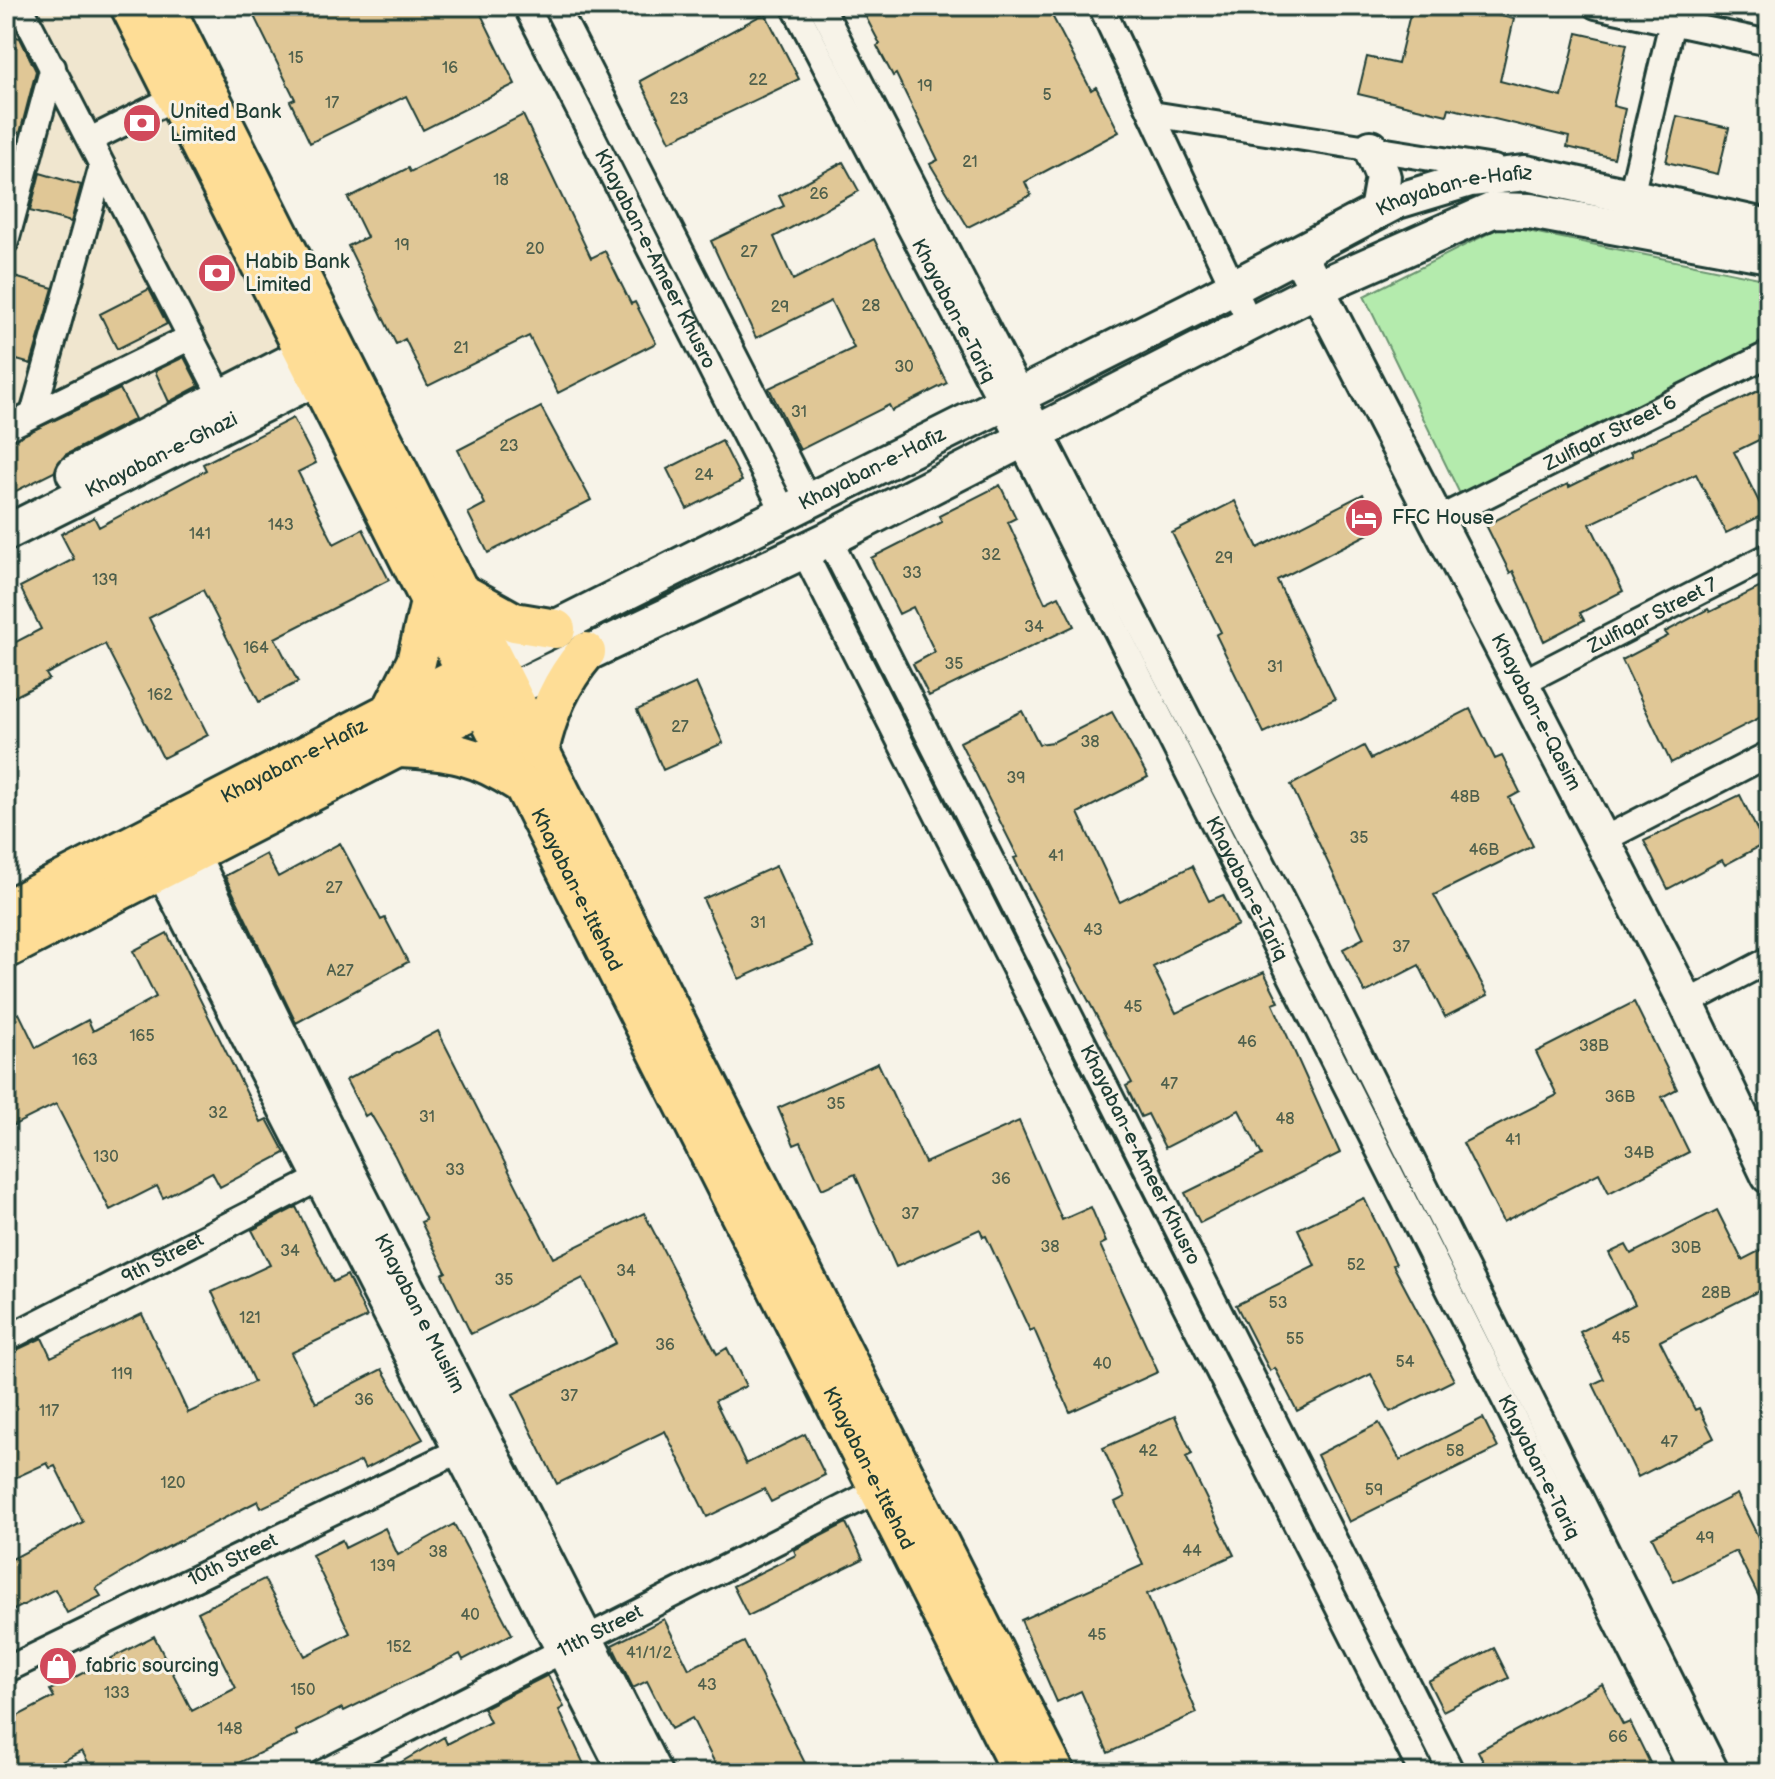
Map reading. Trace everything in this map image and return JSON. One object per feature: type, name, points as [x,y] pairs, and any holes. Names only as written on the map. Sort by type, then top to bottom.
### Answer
[{"type":"main road","name":"Khayaban-e-Ittehad","points":[[130,6],[312,366],[444,596]]},
{"type":"main road","name":"Khayaban-e-Ittehad","points":[[164,6],[486,682],[1055,1773]]},
{"type":"main road","points":[[392,710],[413,673],[444,596],[514,622],[556,629]]},
{"type":"main road","points":[[396,748],[466,754],[493,765],[529,767],[554,699],[565,677],[586,652]]},
{"type":"main road","name":"Khayaban-e-Hafiz","points":[[6,910],[392,710],[486,682]]},
{"type":"main road","name":"Khayaban-e-Hafiz","points":[[6,949],[396,748],[486,682]]},
{"type":"main road","name":"Khayaban-e-Ittehad","points":[[529,767],[878,1490],[1022,1773]]},
{"type":"street","points":[[20,6],[222,398]]},
{"type":"street","name":"Khayaban-e-Ameer Khusro","points":[[526,6],[567,87],[796,506]]},
{"type":"street","name":"Khayaban-e-Ameer Khusro","points":[[556,6],[796,506]]},
{"type":"street","name":"Khayaban-e-Tariq","points":[[794,6],[838,68],[1012,398],[1270,939],[1717,1773]]},
{"type":"street","name":"Khayaban-e-Tariq","points":[[821,6],[838,68]]},
{"type":"street","points":[[1101,6],[1235,284],[1249,321]]},
{"type":"street","points":[[1596,6],[1769,43]]},
{"type":"street","points":[[1631,196],[1672,22]]},
{"type":"street","points":[[6,241],[53,67]]},
{"type":"street","points":[[567,87],[591,74]]},
{"type":"street","points":[[90,140],[176,97]]},
{"type":"street","points":[[1152,114],[1526,173]]},
{"type":"street","points":[[1371,148],[1383,177],[1377,211]]},
{"type":"street","points":[[33,414],[102,166]]},
{"type":"street","name":"Khayaban-e-Hafiz","points":[[486,682],[556,629],[1192,309],[1377,211],[1470,179],[1526,173],[1769,227]]},
{"type":"street","name":"Khayaban-e-Hafiz","points":[[486,682],[586,652],[816,544],[1249,321],[1493,210],[1530,211],[1769,255]]},
{"type":"street","name":"Khayaban-e-Qasim","points":[[1307,246],[1769,1176]]},
{"type":"street","name":"Khayaban-e-Qasim","points":[[1326,284],[1453,512],[1769,1138]]},
{"type":"street","points":[[6,428],[191,337]]},
{"type":"street","name":"Zulfiqar Street 6","points":[[1453,512],[1769,354]]},
{"type":"street","name":"Khayaban-e-Ghazi","points":[[6,507],[222,398],[312,366]]},
{"type":"street","name":"Khayaban-e-Ghazi","points":[[6,533],[312,366]]},
{"type":"street","name":"Khayaban-e-Tariq","points":[[1030,435],[1311,957],[1567,1497],[1693,1773]]},
{"type":"street","name":"Khayaban-e-Ameer Khusro","points":[[816,544],[1199,1267],[1452,1773]]},
{"type":"street","name":"Khayaban-e-Ameer Khusro","points":[[816,544],[1174,1282],[1422,1773]]},
{"type":"street","name":"Zulfiqar Street 7","points":[[1537,675],[1769,556]]},
{"type":"street","points":[[1616,833],[1769,754]]},
{"type":"street","points":[[176,860],[320,1178],[413,1326],[460,1450],[573,1645],[618,1730],[654,1773]]},
{"type":"street","name":"Khayaban e Muslim","points":[[176,860],[573,1645]]},
{"type":"street","points":[[1270,939],[1284,940],[1294,925]]},
{"type":"street","points":[[1289,975],[1288,966],[1293,958],[1311,957]]},
{"type":"street","points":[[1700,996],[1769,960]]},
{"type":"street","name":"9th Street","points":[[6,1339],[320,1178]]},
{"type":"street","points":[[1174,1282],[1183,1286],[1192,1284],[1198,1276],[1199,1267]]},
{"type":"street","points":[[1190,1314],[1203,1302],[1216,1301]]},
{"type":"street","name":"10th Street","points":[[6,1670],[460,1450]]},
{"type":"street","name":"11th Street","points":[[322,1773],[878,1490]]},
{"type":"street","points":[[618,1730],[627,1773]]},
{"type":"shaded area","points":[[6,6],[114,6],[292,352],[6,498]]},
{"type":"green space","points":[[1503,226],[1769,280],[1769,341],[1460,494],[1364,296]]},
{"type":"building","points":[[249,6],[477,6],[515,84],[423,130],[406,96],[310,143],[290,101],[295,99]]},
{"type":"building","points":[[860,6],[1047,6],[1091,90],[1096,87],[1119,132],[1025,182],[1031,195],[968,227],[930,164],[938,160],[896,74],[893,76],[877,46],[880,44]]},
{"type":"building","points":[[1412,6],[1457,6],[1514,19],[1500,81],[1562,97],[1577,33],[1627,44],[1613,106],[1625,109],[1614,158],[1567,147],[1569,137],[1449,108],[1447,115],[1358,94],[1367,57],[1398,64]]},
{"type":"building","points":[[765,13],[799,79],[670,141],[640,81]]},
{"type":"building","points":[[6,34],[20,38],[36,71],[20,133],[6,130]]},
{"type":"building","points":[[523,115],[591,258],[605,251],[631,304],[635,302],[656,343],[558,393],[529,336],[428,386],[405,339],[396,344],[348,246],[367,237],[348,198],[408,168],[410,172]]},
{"type":"building","points":[[1677,116],[1729,128],[1718,174],[1666,162]]},
{"type":"building","points":[[843,162],[859,191],[774,237],[793,280],[874,239],[947,383],[892,411],[889,405],[800,450],[769,388],[854,348],[831,301],[756,338],[711,241],[784,206],[779,196]]},
{"type":"building","points":[[40,173],[81,185],[71,222],[30,211]]},
{"type":"building","points":[[11,276],[53,288],[31,364],[6,357],[6,294]]},
{"type":"building","points":[[149,289],[167,324],[117,349],[100,314]]},
{"type":"building","points":[[184,357],[199,386],[169,402],[155,371]]},
{"type":"building","points":[[120,389],[135,419],[65,455],[54,472],[6,496],[6,443]]},
{"type":"building","points":[[1762,389],[1769,403],[1769,435],[1734,452],[1765,514],[1726,533],[1696,474],[1590,524],[1623,591],[1580,613],[1584,620],[1544,641],[1513,571],[1510,573],[1486,525],[1632,456],[1630,452]]},
{"type":"building","points":[[541,407],[591,500],[488,553],[468,513],[485,504],[458,450]]},
{"type":"building","points":[[293,418],[316,463],[298,472],[334,544],[363,529],[389,580],[275,638],[298,682],[259,702],[203,590],[149,618],[208,735],[163,758],[105,644],[46,674],[49,679],[6,701],[6,647],[41,629],[20,587],[74,559],[61,534],[94,517],[99,527],[206,470],[203,464]]},
{"type":"building","points":[[722,441],[742,481],[687,509],[667,469]]},
{"type":"building","points":[[1000,485],[1016,518],[1008,522],[1045,603],[1059,596],[1074,626],[929,696],[913,664],[935,652],[913,607],[899,614],[871,558],[942,522],[939,516]]},
{"type":"building","points":[[1363,494],[1380,528],[1277,580],[1335,699],[1264,733],[1216,635],[1221,632],[1172,533],[1235,501],[1258,548]]},
{"type":"building","points":[[1769,583],[1769,713],[1671,763],[1622,660],[1668,636],[1665,632],[1708,609],[1710,612]]},
{"type":"building","points":[[696,683],[723,743],[663,770],[637,710]]},
{"type":"building","points":[[1470,709],[1495,759],[1502,756],[1520,792],[1509,798],[1533,846],[1434,895],[1488,995],[1445,1017],[1419,965],[1365,993],[1343,949],[1364,938],[1291,785],[1364,746],[1371,759]]},
{"type":"building","points":[[1022,711],[1039,744],[1053,742],[1112,712],[1148,777],[1078,813],[1118,899],[1120,902],[1192,866],[1209,901],[1223,895],[1238,925],[1153,967],[1176,1013],[1264,972],[1279,1002],[1273,1004],[1340,1153],[1200,1223],[1185,1193],[1262,1155],[1239,1110],[1165,1148],[1148,1114],[1141,1117],[1126,1086],[1132,1083],[1029,888],[1014,858],[1018,857],[960,742]]},
{"type":"building","points":[[1740,795],[1764,844],[1725,865],[1722,860],[1668,889],[1644,841]]},
{"type":"building","points":[[340,843],[381,920],[385,918],[408,962],[296,1023],[225,876],[266,854],[278,877]]},
{"type":"building","points":[[776,866],[812,946],[739,979],[703,899]]},
{"type":"building","points":[[167,933],[261,1122],[267,1119],[285,1153],[220,1187],[212,1172],[163,1198],[157,1186],[110,1210],[56,1104],[6,1129],[6,1020],[19,1013],[36,1048],[88,1020],[93,1031],[156,997],[133,951]]},
{"type":"building","points":[[1634,1002],[1677,1089],[1662,1097],[1689,1152],[1609,1193],[1599,1173],[1503,1222],[1463,1143],[1557,1095],[1536,1052]]},
{"type":"building","points":[[438,1031],[553,1258],[644,1213],[717,1354],[727,1348],[746,1386],[715,1401],[746,1464],[805,1434],[825,1475],[771,1502],[764,1489],[707,1517],[665,1431],[557,1484],[513,1394],[616,1343],[583,1278],[471,1334],[442,1274],[446,1272],[421,1222],[426,1220],[395,1156],[370,1113],[365,1116],[346,1080]]},
{"type":"building","points":[[878,1063],[925,1163],[1019,1121],[1062,1220],[1091,1207],[1106,1242],[1100,1245],[1158,1372],[1070,1412],[1034,1329],[1030,1331],[980,1229],[896,1267],[855,1174],[822,1189],[801,1142],[794,1145],[778,1108]]},
{"type":"building","points":[[1364,1198],[1396,1264],[1393,1265],[1454,1380],[1390,1412],[1371,1374],[1297,1411],[1275,1368],[1270,1371],[1236,1305],[1315,1266],[1298,1229]]},
{"type":"building","points":[[296,1207],[333,1282],[347,1275],[367,1317],[291,1353],[316,1403],[382,1369],[423,1439],[365,1469],[361,1461],[261,1508],[258,1501],[150,1556],[96,1588],[101,1596],[67,1613],[55,1589],[6,1614],[6,1562],[83,1522],[55,1466],[50,1468],[47,1463],[6,1482],[6,1395],[14,1391],[6,1373],[6,1355],[42,1338],[51,1357],[142,1314],[188,1413],[254,1382],[212,1292],[270,1265],[252,1230]]},
{"type":"building","points":[[1717,1210],[1742,1260],[1761,1250],[1769,1266],[1769,1286],[1660,1341],[1695,1410],[1699,1408],[1714,1438],[1638,1477],[1593,1384],[1604,1379],[1580,1332],[1635,1304],[1609,1253],[1626,1245],[1631,1254]]},
{"type":"building","points":[[1175,1416],[1192,1454],[1186,1457],[1234,1555],[1147,1594],[1197,1713],[1108,1753],[1081,1691],[1057,1702],[1021,1620],[1143,1565],[1115,1502],[1125,1497],[1103,1448]]},
{"type":"building","points":[[1483,1418],[1498,1448],[1349,1522],[1317,1455],[1379,1423],[1400,1460]]},
{"type":"building","points":[[1737,1494],[1763,1547],[1769,1544],[1769,1617],[1736,1551],[1674,1582],[1652,1537]]},
{"type":"building","points":[[846,1523],[863,1559],[748,1616],[733,1586],[796,1555],[794,1550]]},
{"type":"building","points":[[454,1524],[512,1634],[463,1660],[460,1654],[344,1711],[342,1708],[296,1731],[298,1735],[217,1773],[94,1773],[82,1751],[44,1771],[41,1766],[27,1773],[6,1773],[6,1722],[54,1697],[50,1690],[154,1636],[192,1711],[236,1688],[198,1612],[264,1579],[305,1656],[350,1633],[312,1555],[342,1540],[345,1548],[385,1528],[398,1555]]},
{"type":"building","points":[[664,1619],[689,1669],[744,1642],[810,1773],[720,1773],[692,1718],[671,1729],[647,1681],[633,1688],[612,1645]]},
{"type":"building","points":[[1494,1648],[1509,1678],[1443,1711],[1428,1681]]},
{"type":"building","points":[[548,1675],[564,1707],[559,1710],[588,1773],[383,1773],[444,1737],[447,1744],[490,1722],[483,1708]]},
{"type":"building","points":[[1602,1684],[1623,1725],[1630,1722],[1655,1773],[1489,1773],[1478,1751]]},
{"type":"place","name":"United Bank Limited","points":[[142,123]]},
{"type":"place","name":"Habib Bank Limited","points":[[217,273]]},
{"type":"place","name":"FFC House","points":[[1364,518]]},
{"type":"place","name":"fabric sourcing","points":[[58,1666]]}]
